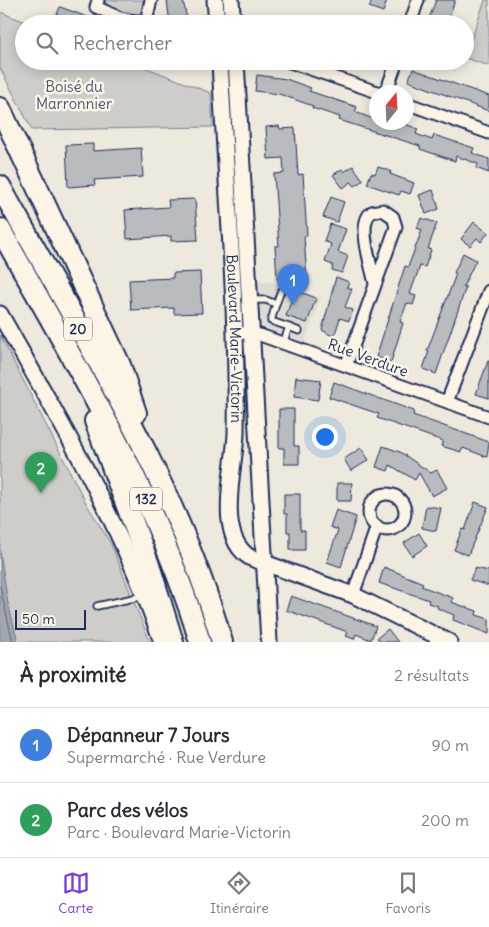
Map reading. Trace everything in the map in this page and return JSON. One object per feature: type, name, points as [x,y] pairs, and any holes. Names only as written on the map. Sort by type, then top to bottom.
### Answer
[{"type":"highway","points":[[0,108],[120,365],[156,472]]},
{"type":"highway","name":"20","points":[[0,186],[156,472],[192,553],[222,642]]},
{"type":"highway","name":"20","points":[[0,229],[75,365]]},
{"type":"highway","points":[[75,365],[148,565],[173,642]]},
{"type":"highway","name":"132","points":[[75,365],[128,463],[155,518],[182,583],[200,642]]},
{"type":"street","points":[[98,0],[96,6],[113,15]]},
{"type":"street","points":[[148,15],[150,0]]},
{"type":"street","points":[[215,0],[216,15]]},
{"type":"street","points":[[231,0],[232,15]]},
{"type":"street","points":[[413,15],[418,0]]},
{"type":"street","name":"Boulevard Marie-Victorin","points":[[220,70],[235,332],[236,436],[229,526],[233,539],[243,552],[265,563]]},
{"type":"street","name":"Boulevard Marie-Victorin","points":[[236,70],[269,642]]},
{"type":"street","points":[[313,70],[369,89]]},
{"type":"street","points":[[388,85],[394,70]]},
{"type":"street","points":[[414,106],[489,134]]},
{"type":"street","points":[[346,366],[396,227],[393,217],[383,210],[372,212],[366,218],[363,228],[375,284]]},
{"type":"street","points":[[447,402],[489,291]]},
{"type":"street","points":[[0,314],[99,494],[145,595],[162,642]]},
{"type":"street","name":"Rue Verdure","points":[[235,332],[252,332],[489,417]]},
{"type":"street","points":[[353,595],[376,526]]},
{"type":"street","points":[[265,563],[353,595],[424,637],[449,642]]},
{"type":"lane","points":[[281,292],[271,321],[299,331]]},
{"type":"lane","points":[[250,300],[266,300],[276,304]]},
{"type":"lane","points":[[283,344],[288,327]]},
{"type":"lane","points":[[97,606],[145,595]]},
{"type":"shaded area","points":[[257,281],[272,282],[320,298],[305,342],[262,327]]},
{"type":"green space","points":[[106,0],[143,0],[143,4],[146,4],[142,13],[127,14],[110,9],[106,6]]},
{"type":"green space","points":[[485,0],[489,0],[489,66],[474,61],[474,32]]},
{"type":"green space","name":"Boisé du Marronnier","points":[[0,12],[15,18],[15,70],[152,70],[211,93],[213,127],[32,130],[0,68]]},
{"type":"green space","points":[[0,335],[86,503],[111,544],[150,642],[18,642],[8,604],[0,553]]},
{"type":"water","points":[[0,553],[8,604],[18,642],[0,642]]},
{"type":"building","points":[[167,0],[183,0],[186,15],[169,15]]},
{"type":"building","points":[[372,0],[387,0],[383,12],[369,7]]},
{"type":"building","points":[[436,0],[455,0],[450,15],[430,15]]},
{"type":"building","points":[[60,7],[82,15],[57,15]]},
{"type":"building","points":[[413,70],[416,70],[489,96],[489,111],[408,81]]},
{"type":"building","points":[[257,75],[286,79],[311,88],[309,91],[357,107],[355,112],[369,117],[369,130],[339,120],[340,117],[279,94],[255,91]]},
{"type":"building","points":[[279,126],[280,129],[295,128],[298,175],[303,174],[307,236],[304,236],[307,280],[277,279],[275,246],[279,246],[274,174],[284,173],[283,158],[268,159],[266,127]]},
{"type":"building","points":[[414,127],[418,129],[416,134],[432,140],[434,135],[474,148],[472,153],[489,159],[489,173],[476,168],[478,164],[456,156],[455,161],[420,149],[420,146],[370,130],[414,130]]},
{"type":"building","points":[[93,144],[93,151],[141,148],[143,177],[94,180],[95,185],[68,187],[66,145]]},
{"type":"building","points":[[353,166],[363,180],[355,186],[351,182],[343,188],[333,175],[342,169],[344,172]]},
{"type":"building","points":[[378,167],[391,171],[390,174],[414,183],[410,194],[401,191],[399,195],[367,184],[371,173],[375,174]]},
{"type":"building","points":[[433,190],[439,209],[426,214],[419,195]]},
{"type":"building","points":[[331,197],[344,202],[337,222],[323,217]]},
{"type":"building","points":[[195,199],[198,240],[171,241],[171,236],[127,239],[125,210],[169,207],[168,200]]},
{"type":"building","points":[[421,218],[437,223],[428,249],[431,250],[425,267],[420,266],[410,294],[416,296],[413,305],[407,303],[400,322],[403,323],[391,362],[376,357],[405,266],[408,267],[422,230],[417,228]]},
{"type":"building","points":[[474,222],[488,233],[481,242],[477,238],[470,246],[461,239]]},
{"type":"building","points":[[330,224],[346,229],[338,252],[348,256],[342,273],[332,270],[333,265],[325,262],[331,244],[324,241]]},
{"type":"building","points":[[463,253],[476,260],[463,287],[466,287],[436,374],[423,369],[429,351],[427,351],[456,274],[454,273]]},
{"type":"building","points":[[200,272],[202,313],[174,314],[174,308],[131,310],[129,280],[173,278],[173,273]]},
{"type":"building","points":[[336,277],[349,282],[347,287],[352,289],[345,307],[353,310],[349,321],[340,318],[334,337],[322,330]]},
{"type":"building","points":[[295,290],[316,298],[307,323],[286,316]]},
{"type":"building","points":[[489,361],[489,398],[476,394]]},
{"type":"building","points":[[296,377],[321,380],[318,400],[294,397]]},
{"type":"building","points":[[334,382],[414,411],[413,415],[489,442],[487,457],[463,448],[461,452],[441,446],[443,441],[377,418],[379,414],[329,397]]},
{"type":"building","points":[[279,409],[294,409],[294,446],[299,446],[299,464],[284,464],[284,448],[279,448]]},
{"type":"building","points":[[383,446],[400,452],[431,473],[437,470],[447,488],[432,496],[419,473],[415,480],[390,465],[388,471],[376,467]]},
{"type":"building","points":[[361,448],[369,460],[351,471],[344,459]]},
{"type":"building","points":[[337,483],[352,483],[351,501],[337,501]]},
{"type":"building","points":[[284,494],[300,494],[300,530],[305,530],[305,550],[290,550],[287,514],[284,514]]},
{"type":"building","points":[[475,502],[488,507],[468,555],[454,550],[462,529],[465,530]]},
{"type":"building","points":[[426,506],[441,508],[436,531],[422,528]]},
{"type":"building","points":[[336,510],[356,517],[341,567],[327,562],[338,530],[330,527]]},
{"type":"building","points":[[419,533],[427,546],[412,556],[404,543]]},
{"type":"building","points":[[384,567],[423,583],[421,586],[453,598],[451,602],[477,611],[476,615],[489,619],[489,634],[453,620],[454,615],[428,603],[429,600],[379,583]]},
{"type":"building","points":[[475,568],[489,571],[489,586],[470,580]]},
{"type":"building","points":[[291,596],[376,626],[371,640],[356,634],[354,639],[346,636],[348,632],[286,610]]},
{"type":"building","points":[[388,629],[398,642],[381,642],[377,638]]},
{"type":"place","name":"Dépanneur 7 Jours","points":[[293,305]]},
{"type":"place","name":"Parc des vélos","points":[[41,493]]}]
